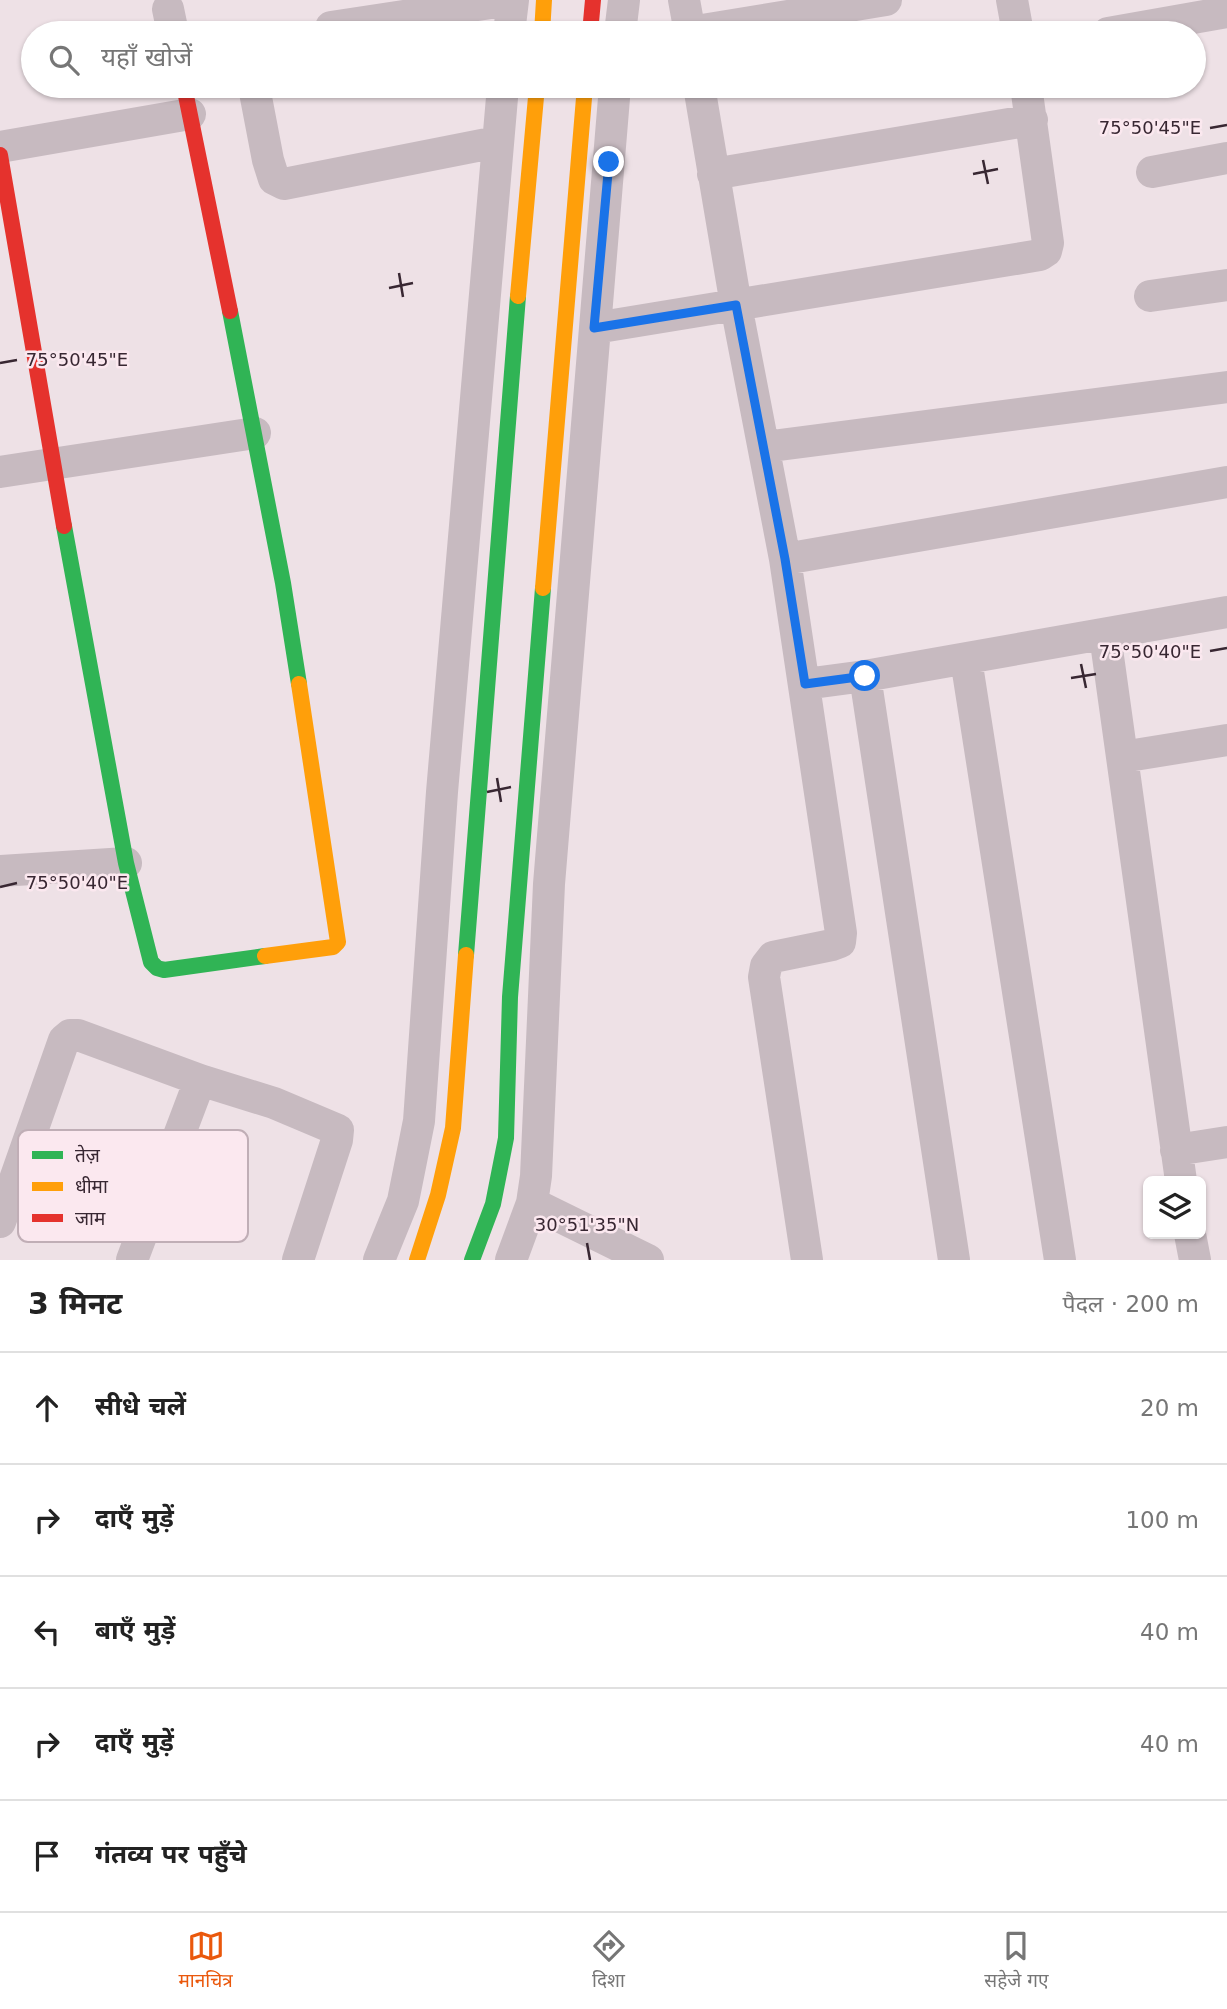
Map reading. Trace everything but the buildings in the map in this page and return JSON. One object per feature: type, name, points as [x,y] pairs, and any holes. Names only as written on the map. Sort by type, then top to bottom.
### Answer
[{"type":"street","points":[[371,21],[512,0],[510,21]]},
{"type":"street","points":[[542,21],[544,0]]},
{"type":"street","points":[[591,21],[593,0]]},
{"type":"street","points":[[621,21],[624,0]]},
{"type":"street","points":[[684,0],[688,21]]},
{"type":"street","points":[[761,21],[886,0]]},
{"type":"street","points":[[1012,0],[1015,21]]},
{"type":"street","points":[[1176,21],[1227,12]]},
{"type":"street","points":[[256,98],[274,179],[284,184],[497,142]]},
{"type":"street","points":[[379,1260],[403,1201],[419,1121],[442,792],[479,388],[502,98]]},
{"type":"street","points":[[416,1260],[439,1202],[453,1128],[504,452],[536,98]]},
{"type":"street","points":[[472,1260],[493,1205],[506,1138],[510,997],[520,858],[584,98]]},
{"type":"street","points":[[511,1260],[532,1203],[539,1138],[550,884],[614,98]]},
{"type":"street","points":[[701,98],[736,305],[785,559],[841,933],[840,942],[773,957],[766,966],[764,977],[807,1260]]},
{"type":"street","points":[[594,328],[1040,255],[1046,251],[1048,243],[1028,98]]},
{"type":"street","points":[[0,147],[187,100],[283,583],[338,942],[333,947],[164,970],[151,962],[127,863],[53,464],[0,155]]},
{"type":"street","points":[[713,174],[1031,120]]},
{"type":"street","points":[[1152,172],[1227,158]]},
{"type":"street","points":[[1150,296],[1227,285]]},
{"type":"street","points":[[764,447],[1227,387]]},
{"type":"street","points":[[0,472],[255,433]]},
{"type":"street","points":[[785,559],[1227,482]]},
{"type":"street","points":[[805,684],[966,659],[1227,612]]},
{"type":"street","points":[[1105,635],[1180,1176]]},
{"type":"street","points":[[966,659],[1060,1260]]},
{"type":"street","points":[[865,676],[954,1260]]},
{"type":"street","points":[[1122,757],[1227,740]]},
{"type":"street","points":[[0,871],[127,863]]},
{"type":"street","points":[[32,1130],[64,1040],[70,1035],[78,1035],[200,1080],[274,1103],[338,1130],[298,1260]]},
{"type":"street","points":[[181,1130],[200,1080]]},
{"type":"street","points":[[1176,1150],[1227,1142]]},
{"type":"street","points":[[0,1222],[18,1171]]},
{"type":"street","points":[[532,1203],[648,1260]]},
{"type":"street","points":[[1191,1239],[1195,1260]]},
{"type":"street","points":[[132,1260],[139,1242]]},
{"type":"traffic: fast","points":[[466,955],[518,296]]},
{"type":"traffic: fast","points":[[230,311],[283,583],[299,684]]},
{"type":"traffic: fast","points":[[64,526],[126,863],[151,962],[164,970],[265,956]]},
{"type":"traffic: fast","points":[[472,1260],[493,1204],[506,1138],[510,997],[543,588]]},
{"type":"traffic: slow","points":[[543,21],[544,0]]},
{"type":"traffic: slow","points":[[518,296],[536,98]]},
{"type":"traffic: slow","points":[[543,588],[584,98]]},
{"type":"traffic: slow","points":[[265,956],[333,947],[338,942],[299,684]]},
{"type":"traffic: slow","points":[[417,1260],[438,1195],[453,1128],[466,955]]},
{"type":"traffic: jam","points":[[591,21],[593,0]]},
{"type":"traffic: jam","points":[[186,98],[230,311]]},
{"type":"traffic: jam","points":[[0,155],[64,526]]},
{"type":"route","points":[[609,162],[594,328],[736,305],[785,559],[805,684],[865,676]]}]
